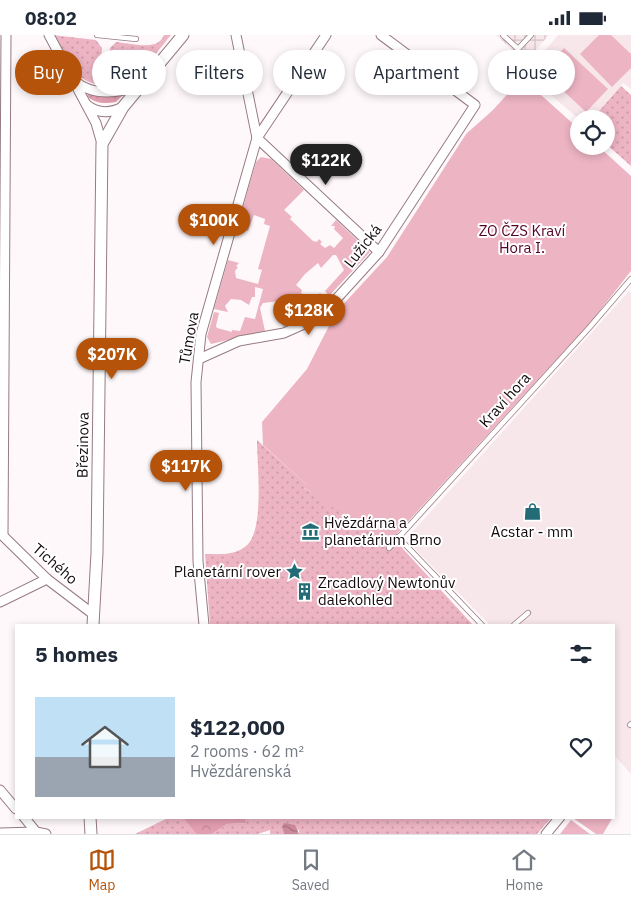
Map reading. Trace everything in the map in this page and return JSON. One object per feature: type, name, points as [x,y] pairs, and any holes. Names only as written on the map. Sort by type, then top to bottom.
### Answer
[{"type":"street","points":[[1,533],[3,181],[6,35]]},
{"type":"street","points":[[49,35],[57,50]]},
{"type":"street","points":[[166,55],[183,35]]},
{"type":"street","name":"Tůmova","points":[[204,624],[198,561],[196,382],[201,335],[257,138],[236,35]]},
{"type":"street","points":[[326,35],[257,138],[379,252]]},
{"type":"street","name":"Lužická","points":[[199,359],[239,341],[284,333],[320,317],[379,252],[475,105],[381,35]]},
{"type":"street","points":[[80,95],[96,123],[102,144]]},
{"type":"street","points":[[102,144],[123,107],[132,95]]},
{"type":"street","points":[[83,101],[90,107],[102,112],[111,112],[123,107]]},
{"type":"street","name":"Březinova","points":[[93,620],[97,553],[102,144]]},
{"type":"street","name":"Tichého","points":[[1,533],[47,579],[93,620]]},
{"type":"street","points":[[0,602],[47,579]]},
{"type":"street","points":[[0,790],[15,808]]},
{"type":"street","points":[[26,819],[36,832]]},
{"type":"street","points":[[90,819],[91,834]]},
{"type":"street","points":[[546,834],[558,819]]},
{"type":"street","points":[[0,833],[36,832],[46,834]]},
{"type":"lane","points":[[97,35],[136,39]]},
{"type":"lane","points":[[503,35],[518,49],[531,35]]},
{"type":"lane","name":"Kraví hora","points":[[389,548],[589,328],[631,279]]},
{"type":"lane","points":[[398,537],[481,624]]},
{"type":"lane","points":[[515,624],[528,613]]},
{"type":"shaded area","points":[[496,35],[549,35],[536,50],[512,50]]},
{"type":"shaded area","points":[[558,35],[631,35],[631,89],[623,83],[600,110],[570,111],[551,95],[575,95],[575,50],[546,50]]},
{"type":"shaded area","points":[[629,291],[631,293],[631,774],[615,756],[615,624],[489,624],[415,549],[408,537]]},
{"type":"green space","points":[[52,35],[96,40],[102,50],[92,50],[92,83],[82,78],[82,50],[60,50]]},
{"type":"green space","points":[[164,35],[171,35],[159,50],[110,50],[116,42],[150,45],[161,40]]},
{"type":"green space","points":[[599,35],[611,35],[631,54],[631,68],[612,87],[580,54]]},
{"type":"green space","points":[[575,58],[608,89],[588,110],[584,110],[568,95],[575,95]]},
{"type":"green space","points":[[621,86],[631,95],[631,166],[615,152],[615,110],[600,110]]},
{"type":"green space","points":[[89,93],[92,93],[92,95],[122,96],[116,102],[101,103],[87,96]]},
{"type":"green space","name":"ZO ČZS Kraví Hora I.","points":[[507,95],[541,95],[570,121],[570,155],[608,155],[631,176],[631,271],[591,322],[393,538],[373,535],[303,487],[306,484],[263,445],[262,422],[307,369],[333,318],[338,319],[341,314],[338,310],[387,257],[466,134]]},
{"type":"green space","points":[[261,157],[271,159],[304,190],[284,210],[292,217],[290,219],[313,241],[317,242],[319,239],[322,242],[320,244],[325,248],[330,245],[334,248],[343,238],[334,229],[335,226],[331,226],[336,220],[370,252],[329,296],[325,291],[344,270],[336,255],[333,255],[321,268],[318,263],[305,274],[296,285],[302,290],[301,293],[312,300],[320,293],[326,299],[301,319],[283,327],[281,317],[298,315],[296,301],[291,302],[290,297],[280,299],[280,301],[263,303],[260,308],[265,331],[211,344],[207,337],[214,312],[219,313],[217,328],[232,332],[232,330],[240,331],[245,317],[255,319],[263,289],[255,287],[255,297],[252,297],[249,305],[241,300],[231,299],[225,306],[228,312],[214,309],[228,260],[239,263],[235,271],[236,278],[258,284],[262,270],[258,269],[270,226],[264,224],[265,219],[254,215],[248,231],[237,228],[256,162]]},
{"type":"green space","points":[[257,440],[306,484],[304,488],[384,538],[393,538],[472,624],[210,624],[205,554],[226,554],[236,551],[246,546],[252,538],[258,512]]},
{"type":"green space","points":[[166,819],[184,819],[196,834],[135,834]]},
{"type":"green space","points":[[184,819],[245,819],[247,823],[227,824],[212,834],[196,834]]},
{"type":"green space","points":[[245,819],[550,819],[537,834],[299,834],[299,830],[282,827],[284,834],[270,834],[270,830],[258,834],[212,834],[227,824],[247,823]]},
{"type":"green space","points":[[574,819],[612,819],[603,834],[596,834]]},
{"type":"green space","points":[[571,820],[590,834],[560,834]]},
{"type":"water","points":[[284,823],[295,825],[299,834],[284,834],[282,827]]},
{"type":"place","name":"Acstar - mm","points":[[532,511]]},
{"type":"place","name":"Hvězdárna a planetárium Brno","points":[[310,532]]},
{"type":"place","name":"Planetární rover","points":[[295,572]]},
{"type":"place","name":"Zrcadlový Newtonův dalekohled","points":[[304,592]]}]
